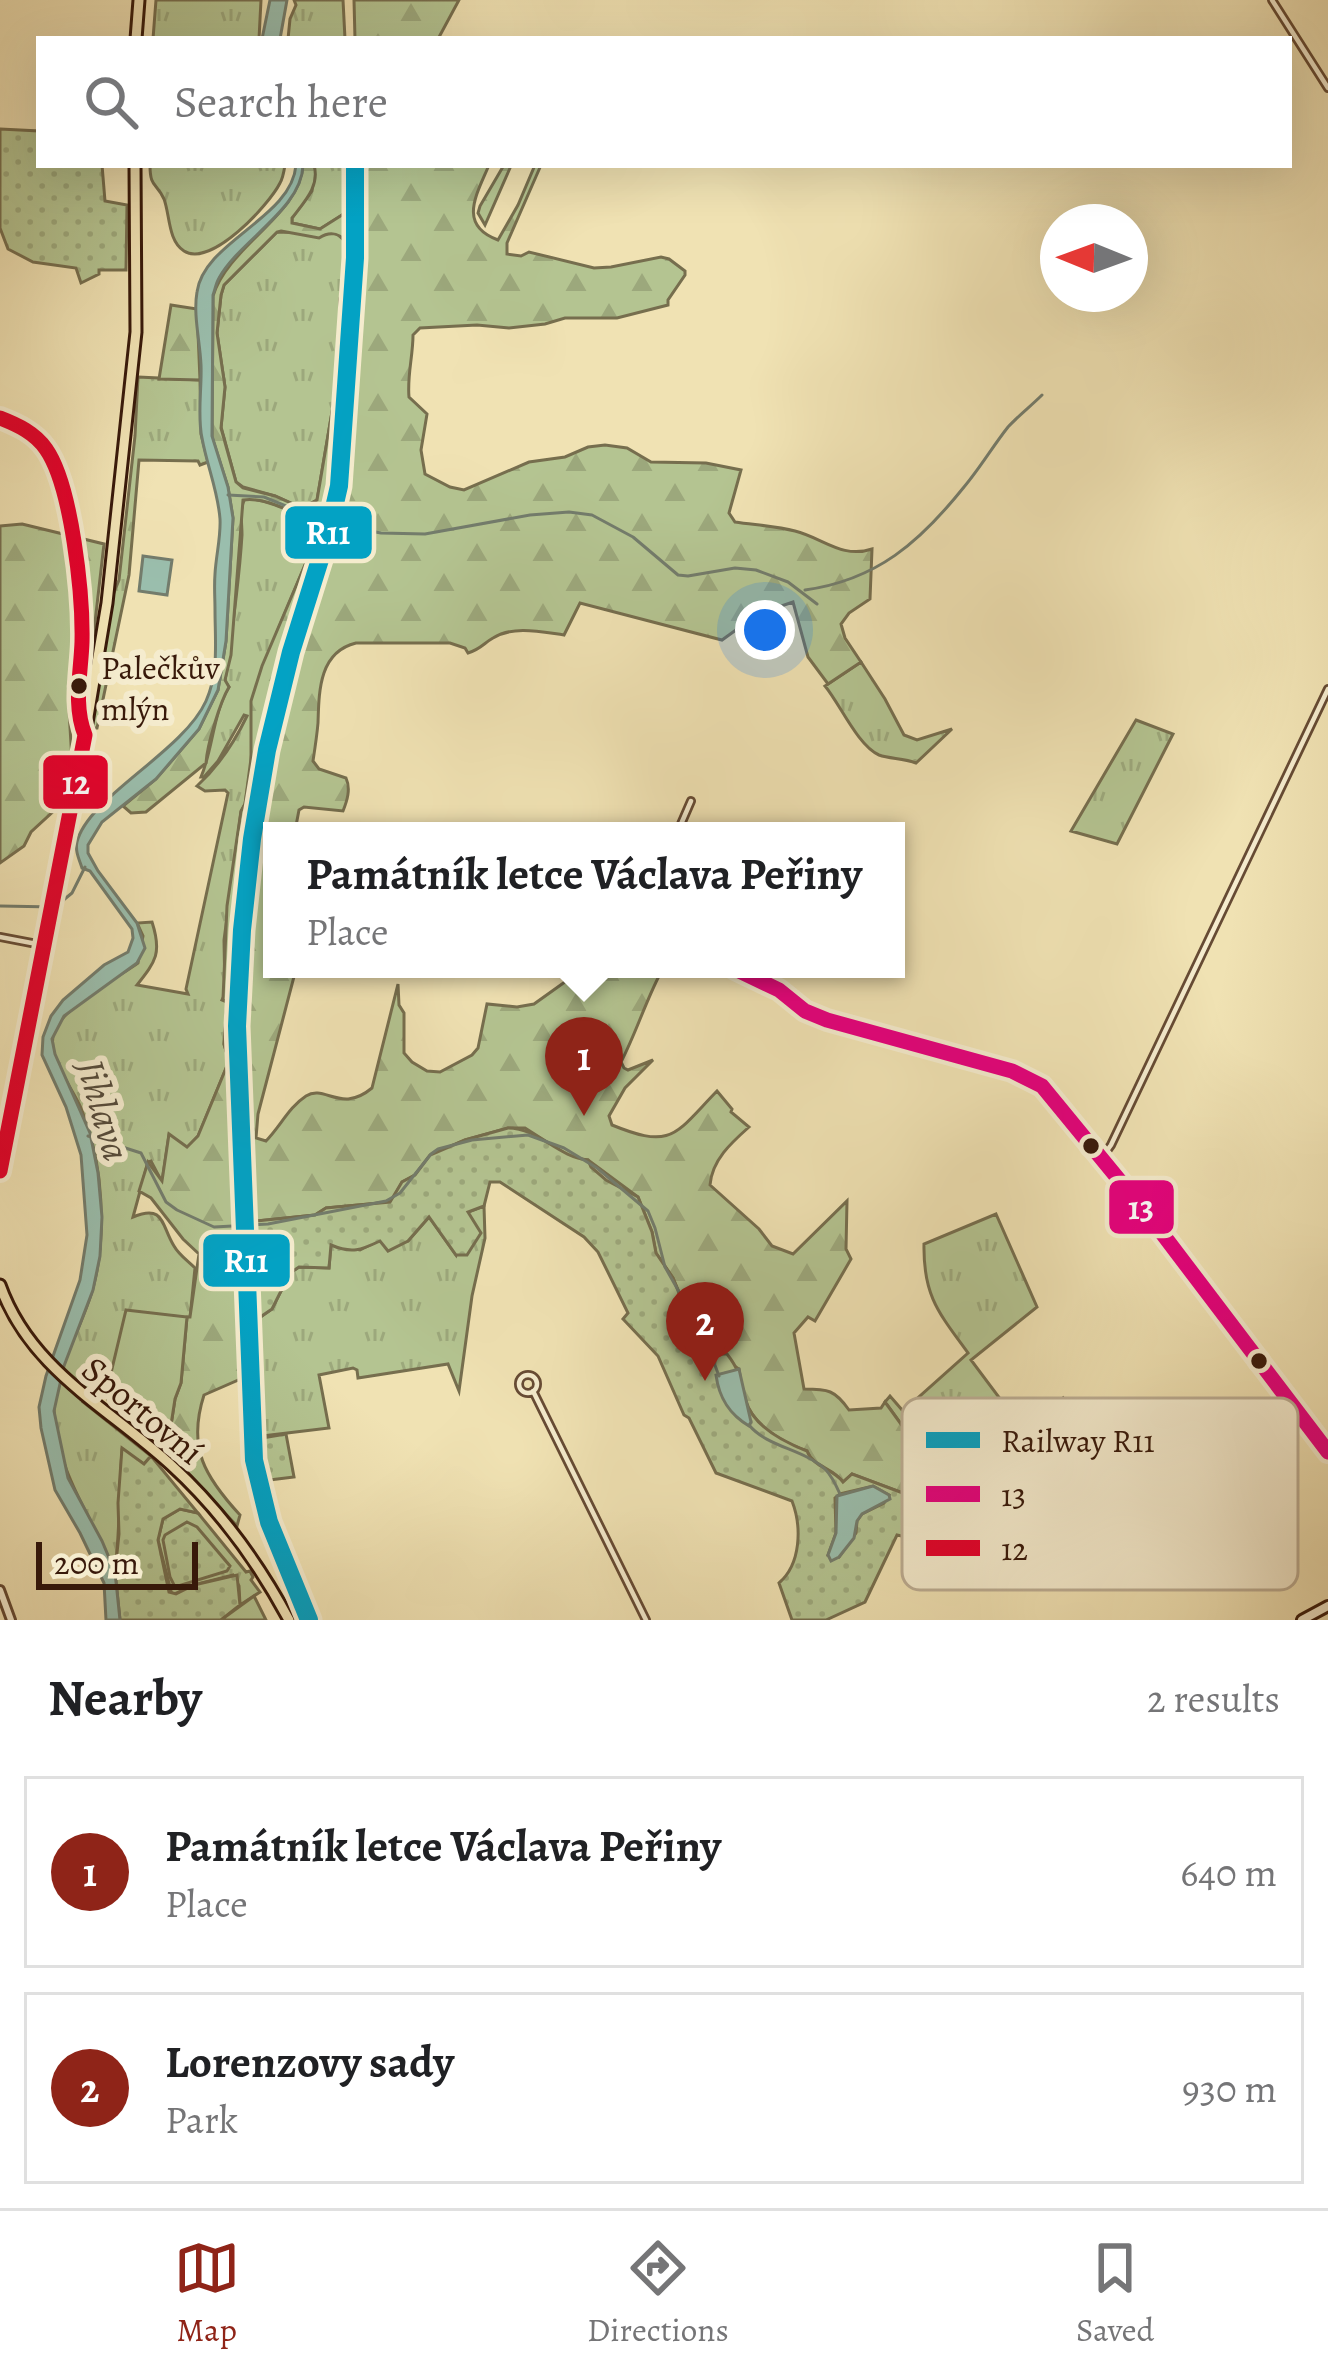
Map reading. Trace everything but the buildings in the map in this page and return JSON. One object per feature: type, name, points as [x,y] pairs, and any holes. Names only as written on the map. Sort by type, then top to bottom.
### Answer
[{"type":"main road","points":[[136,36],[139,0]]},
{"type":"main road","points":[[0,1171],[73,807],[107,602],[134,351],[135,168]]},
{"type":"main road","name":"Sportovní","points":[[0,1285],[3,1302],[38,1354],[161,1456],[206,1500],[256,1564],[289,1620]]},
{"type":"main road","points":[[1302,1620],[1328,1606]]},
{"type":"street","points":[[1272,0],[1328,88]]},
{"type":"street","points":[[0,418],[36,438],[54,463],[60,482],[83,597],[79,719],[85,735]]},
{"type":"street","points":[[1102,1159],[1328,689]]},
{"type":"street","points":[[682,822],[692,801]]},
{"type":"street","points":[[0,937],[44,945]]},
{"type":"street","points":[[754,978],[827,1020],[1012,1071],[1051,1094],[1287,1398]]},
{"type":"street","points":[[533,1391],[646,1620]]},
{"type":"street","points":[[1298,1412],[1328,1452]]},
{"type":"street","points":[[0,1590],[10,1620]]},
{"type":"green space","points":[[156,0],[261,0],[259,36],[153,36]]},
{"type":"green space","points":[[294,0],[343,0],[345,36],[288,36]]},
{"type":"green space","points":[[354,0],[459,0],[440,36],[355,36]]},
{"type":"green space","points":[[0,129],[36,131],[36,168],[102,168],[105,201],[127,205],[126,270],[99,270],[81,283],[76,268],[33,262],[8,249],[0,228]]},
{"type":"green space","points":[[150,168],[284,168],[280,183],[252,219],[223,243],[195,254],[175,241],[164,199]]},
{"type":"green space","points":[[302,168],[314,168],[313,187],[292,223],[320,229],[350,210],[351,168],[351,258],[337,468],[322,538],[272,709],[243,875],[234,1090],[245,1377],[204,1395],[198,1431],[202,1461],[240,1515],[237,1526],[167,1451],[199,1254],[151,1198],[139,1191],[148,1162],[162,1181],[169,1134],[187,1147],[198,1136],[229,1061],[224,1044],[227,1002],[223,999],[227,906],[251,765],[251,701],[313,546],[315,533],[308,519],[268,502],[243,500],[225,680],[229,687],[214,724],[206,763],[146,812],[131,813],[123,806],[156,779],[199,729],[218,690],[226,641],[233,518],[212,437],[213,296],[233,261],[290,200]],"holes":[[[277,232],[319,238],[327,234],[348,244],[340,300],[340,365],[317,500],[302,508],[236,482],[221,428],[225,387],[217,333],[224,285]]]},
{"type":"green space","points":[[314,168],[349,168],[350,210],[320,229],[292,223],[312,191]]},
{"type":"green space","points":[[359,168],[488,168],[474,217],[485,234],[498,240],[534,168],[540,168],[507,243],[507,254],[529,252],[594,268],[661,257],[685,275],[668,305],[617,318],[565,318],[509,328],[420,328],[413,335],[409,397],[427,414],[421,450],[425,474],[464,490],[529,462],[605,445],[627,448],[651,462],[706,463],[741,470],[729,513],[735,522],[795,531],[842,550],[872,549],[870,599],[841,624],[861,662],[828,684],[808,657],[793,602],[758,614],[722,640],[580,603],[564,635],[510,632],[468,653],[450,643],[356,643],[335,655],[321,686],[313,761],[319,769],[346,778],[343,811],[304,807],[297,822],[263,822],[263,978],[294,978],[256,1138],[266,1141],[306,1096],[320,1093],[351,1099],[372,1088],[398,984],[404,1053],[427,1071],[440,1072],[478,1048],[487,1004],[534,1004],[570,978],[658,978],[621,1062],[628,1070],[653,1060],[625,1088],[609,1116],[612,1125],[648,1136],[672,1134],[717,1091],[749,1127],[718,1160],[710,1185],[772,1246],[793,1254],[847,1201],[846,1249],[851,1259],[815,1321],[808,1317],[794,1333],[804,1389],[830,1392],[849,1410],[881,1408],[885,1402],[902,1425],[902,1493],[852,1474],[843,1482],[807,1451],[760,1423],[745,1400],[739,1369],[717,1353],[703,1324],[687,1311],[656,1253],[638,1197],[588,1160],[572,1158],[525,1128],[465,1140],[431,1155],[415,1175],[402,1182],[391,1202],[247,1222],[241,1028],[251,877],[277,727],[343,487],[359,259]]},
{"type":"green space","points":[[502,168],[510,168],[485,225],[478,213]]},
{"type":"green space","points":[[277,232],[336,233],[348,244],[340,300],[340,365],[317,500],[302,508],[236,482],[221,427],[225,387],[217,333],[221,295],[224,285]]},
{"type":"green space","points":[[171,305],[197,309],[200,380],[159,379]]},
{"type":"green space","points":[[138,377],[200,380],[201,434],[208,462],[139,460],[129,575],[79,802],[111,600],[119,580]]},
{"type":"green space","points":[[245,498],[308,519],[315,533],[277,632],[241,812],[224,940],[222,1000],[227,1002],[224,1044],[229,1061],[198,1136],[187,1148],[169,1135],[162,1182],[148,1162],[133,1217],[157,1215],[176,1249],[195,1268],[190,1318],[127,1311],[106,1394],[99,1394],[98,1388],[83,1402],[151,1456],[144,1464],[122,1450],[115,1572],[68,1474],[56,1432],[55,1395],[93,1288],[101,1220],[90,1134],[52,1041],[67,1014],[138,963],[143,936],[137,923],[152,922],[157,949],[137,985],[188,994],[228,793],[197,786],[225,754],[247,716],[218,761],[201,777],[229,687],[225,681]]},
{"type":"green space","points":[[22,524],[104,544],[90,666],[73,673],[72,761],[62,799],[24,846],[0,863],[0,526]]},
{"type":"green space","points":[[861,662],[904,735],[917,740],[952,729],[916,763],[871,750],[825,686]]},
{"type":"green space","points":[[1136,720],[1173,734],[1117,844],[1071,831]]},
{"type":"green space","points":[[519,1129],[588,1160],[606,1180],[638,1197],[656,1253],[673,1278],[686,1311],[703,1324],[717,1354],[727,1354],[732,1360],[755,1418],[779,1438],[807,1451],[843,1482],[852,1474],[902,1493],[902,1536],[897,1535],[865,1602],[826,1620],[792,1620],[779,1583],[792,1566],[798,1545],[792,1501],[716,1473],[658,1356],[623,1319],[628,1313],[598,1252],[584,1237],[500,1182],[490,1182],[484,1206],[468,1212],[481,1233],[467,1255],[456,1255],[429,1217],[408,1241],[388,1251],[380,1241],[356,1250],[331,1245],[329,1268],[299,1267],[290,1273],[272,1309],[253,1322],[247,1222],[390,1202],[402,1182],[415,1175],[430,1155],[465,1140]],"holes":[[[873,1486],[889,1495],[884,1503],[862,1514],[856,1533],[839,1557],[828,1555],[836,1533],[835,1498]]]},
{"type":"green space","points":[[484,1206],[485,1238],[459,1391],[448,1364],[358,1378],[353,1368],[319,1375],[329,1428],[262,1436],[253,1322],[272,1309],[290,1273],[299,1267],[329,1268],[331,1244],[360,1250],[380,1240],[408,1241],[429,1217],[456,1255],[468,1212]]},
{"type":"green space","points":[[996,1214],[1037,1307],[971,1360],[1000,1398],[918,1398],[968,1353],[935,1303],[926,1277],[924,1244]]},
{"type":"green space","points":[[126,1310],[187,1317],[181,1383],[167,1451],[156,1430],[108,1400],[106,1394]]},
{"type":"green space","points":[[890,1396],[902,1410],[902,1425],[885,1402]]},
{"type":"green space","points":[[286,1434],[294,1477],[261,1481],[256,1439]]},
{"type":"green space","points":[[122,1448],[144,1464],[151,1456],[198,1513],[180,1509],[163,1519],[158,1540],[169,1592],[176,1594],[237,1575],[240,1605],[221,1620],[120,1620],[115,1572]]},
{"type":"green space","points":[[180,1509],[198,1513],[246,1572],[250,1571],[260,1592],[240,1605],[233,1575],[172,1595],[158,1540],[163,1519]]},
{"type":"green space","points":[[187,1522],[197,1527],[230,1566],[227,1571],[175,1587],[163,1540]]},
{"type":"green space","points":[[254,1596],[266,1620],[221,1620]]},
{"type":"shaded area","points":[[270,0],[287,0],[281,36],[263,36]]},
{"type":"shaded area","points":[[295,168],[302,168],[292,196],[229,264],[213,295],[212,436],[233,518],[226,641],[218,690],[199,729],[156,779],[102,822],[88,845],[98,871],[137,923],[145,948],[137,963],[64,1016],[52,1039],[90,1133],[98,1173],[100,1256],[54,1411],[68,1478],[115,1572],[120,1620],[106,1620],[104,1583],[55,1490],[41,1428],[39,1407],[46,1376],[80,1280],[87,1235],[81,1155],[42,1055],[43,1037],[63,1000],[104,965],[128,952],[133,938],[132,929],[90,871],[82,868],[77,845],[85,825],[178,738],[210,690],[220,519],[201,429],[197,292],[215,258],[265,215],[291,184]]},
{"type":"shaded area","points":[[143,556],[172,560],[167,595],[139,591]]},
{"type":"shaded area","points":[[739,1369],[749,1426],[726,1405],[716,1375]]},
{"type":"shaded area","points":[[873,1486],[890,1499],[862,1514],[854,1538],[831,1561],[837,1496]]},
{"type":"waterway","points":[[805,590],[875,568],[913,541],[964,487],[1008,427],[1042,395]]},
{"type":"waterway","points":[[228,495],[264,497],[330,524],[381,533],[425,534],[530,515],[592,515],[633,537],[678,575],[756,570],[788,582],[817,604]]},
{"type":"waterway","points":[[0,906],[55,907],[72,893],[85,867]]},
{"type":"waterway","name":"Jihlava","points":[[88,1136],[141,1153],[166,1202],[214,1227],[268,1224],[386,1201],[400,1193],[438,1149],[472,1140],[528,1135],[564,1148],[597,1168],[648,1211],[665,1267],[704,1336],[719,1376]]},
{"type":"waterway","points":[[749,1425],[765,1438],[816,1462],[840,1494]]},
{"type":"rail line","name":"R11","points":[[309,1620],[269,1522],[254,1460],[237,1026],[242,930],[267,750],[339,486],[355,258],[355,168]]},
{"type":"transit line","name":"12","points":[[0,418],[42,443],[63,488],[80,598],[79,701],[85,735],[0,1171]]},
{"type":"transit line","name":"13","points":[[754,978],[827,1020],[1012,1071],[1042,1086],[1152,1220],[1287,1398]]},
{"type":"transit line","name":"13","points":[[1298,1412],[1328,1452]]},
{"type":"place","name":"Palečkův mlýn","points":[[79,686]]},
{"type":"place","name":"Památník letce Václava Peřiny","points":[[584,1116]]},
{"type":"place","name":"Lorenzovy sady","points":[[705,1381]]}]
